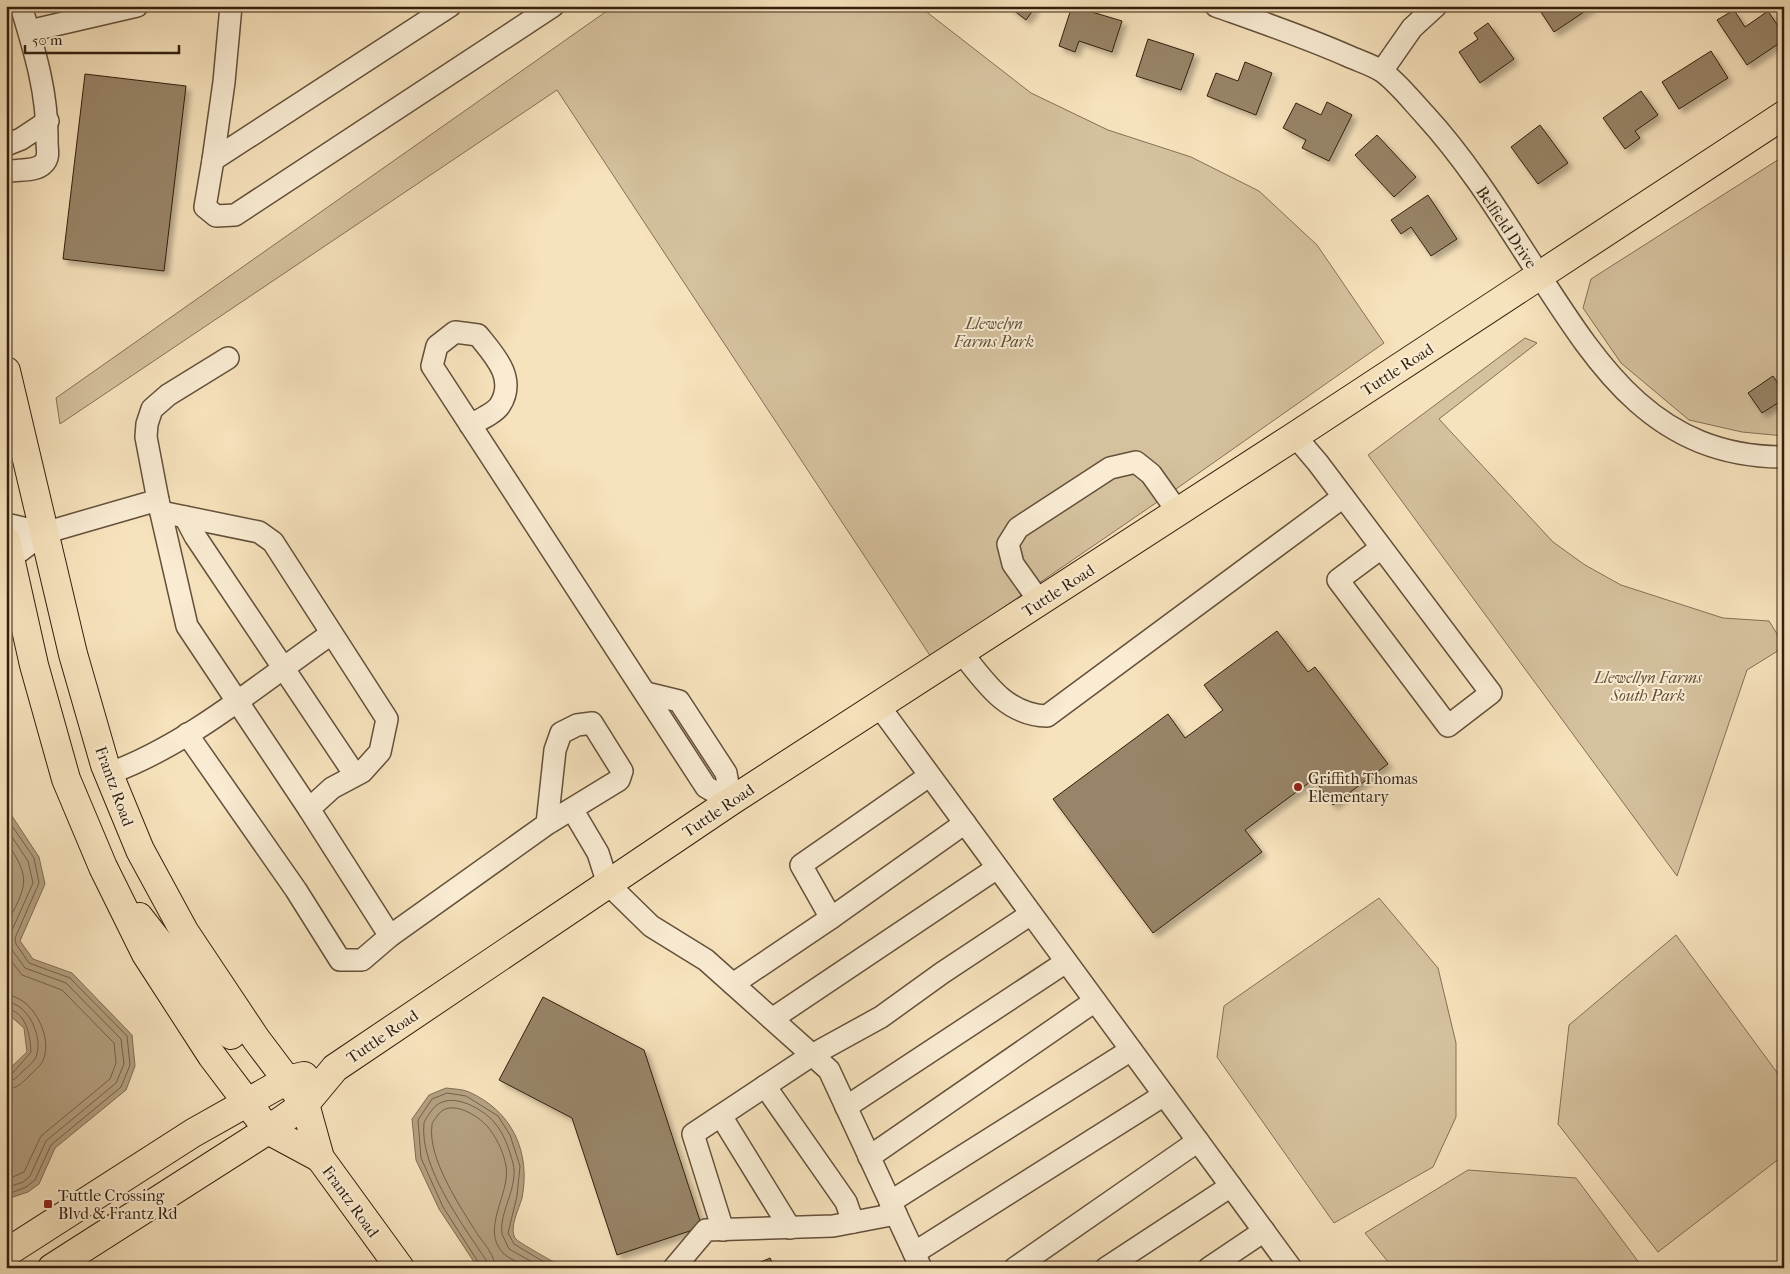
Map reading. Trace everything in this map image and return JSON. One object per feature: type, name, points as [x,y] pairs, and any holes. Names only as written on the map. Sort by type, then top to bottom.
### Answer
[{"type":"main road","name":"Tuttle Road","points":[[335,1068],[731,801],[962,653],[1784,115]]},
{"type":"main road","name":"Frantz Road","points":[[6,372],[73,654],[108,774],[140,850],[184,931],[256,1040],[281,1084]]},
{"type":"main road","name":"Frantz Road","points":[[8,552],[34,665],[66,778],[111,884],[146,954],[212,1056],[268,1130],[320,1158]]},
{"type":"main road","points":[[111,884],[153,933],[234,1039],[305,1104]]},
{"type":"main road","points":[[6,1253],[193,1132],[246,1102],[281,1084],[335,1068]]},
{"type":"main road","points":[[52,1268],[268,1130],[305,1104],[335,1068]]},
{"type":"main road","name":"Frantz Road","points":[[305,1104],[320,1158],[400,1268]]},
{"type":"street","points":[[6,172],[43,165],[48,157],[48,121],[42,78],[21,6]]},
{"type":"street","points":[[29,32],[137,6]]},
{"type":"street","points":[[231,6],[224,82],[205,207],[216,216],[235,215],[553,6]]},
{"type":"street","points":[[213,160],[450,6]]},
{"type":"street","name":"Belfield Drive","points":[[1216,6],[1307,38],[1382,71],[1453,146],[1557,304],[1602,366],[1626,394],[1656,418],[1684,436],[1717,448],[1760,457],[1784,457]]},
{"type":"street","points":[[1382,71],[1412,28],[1436,6]]},
{"type":"street","points":[[6,145],[21,139],[48,121]]},
{"type":"street","points":[[228,358],[168,394],[152,410],[147,424],[146,437],[187,626],[309,809],[390,936]]},
{"type":"street","points":[[470,425],[706,787],[731,801]]},
{"type":"street","points":[[1294,436],[1344,497],[1491,693],[1448,726],[1338,580],[1381,548]]},
{"type":"street","points":[[1040,602],[1013,564],[1008,544],[1018,528],[1110,468],[1136,462],[1151,474],[1178,512]]},
{"type":"street","points":[[962,653],[999,698],[1032,716],[1047,716],[1344,497]]},
{"type":"street","points":[[8,552],[44,533],[160,506],[185,517],[259,532],[273,542],[387,719],[380,752],[362,772],[332,788],[309,809]]},
{"type":"street","points":[[185,517],[195,536],[355,775]]},
{"type":"street","points":[[6,524],[44,533]]},
{"type":"street","points":[[108,774],[130,766],[187,734],[331,634]]},
{"type":"street","points":[[879,706],[1291,1268]]},
{"type":"street","points":[[187,734],[296,890],[337,958],[350,962],[362,960],[390,936],[547,824],[619,780],[622,770],[592,723],[577,725],[561,734],[555,750],[547,824]]},
{"type":"street","points":[[831,918],[801,865],[930,776]]},
{"type":"street","points":[[572,809],[598,853],[608,884],[651,926],[706,960],[829,1070],[918,1261],[1164,1095]]},
{"type":"street","points":[[733,984],[965,824]]},
{"type":"street","points":[[772,1019],[997,868]]},
{"type":"street","points":[[723,1230],[693,1134],[812,1055],[881,1017],[942,973],[1031,914]]},
{"type":"street","points":[[846,1107],[1066,962]]},
{"type":"street","points":[[869,1156],[1095,1001]]},
{"type":"street","points":[[674,1268],[706,1230],[833,1226],[853,1222],[893,1208],[1130,1050]]},
{"type":"street","points":[[765,1086],[846,1202],[853,1222]]},
{"type":"street","points":[[721,1116],[790,1228]]},
{"type":"street","points":[[1015,1268],[1198,1140]]},
{"type":"street","points":[[1106,1268],[1231,1186]]},
{"type":"street","points":[[1209,1268],[1264,1231]]},
{"type":"green space","name":"Llewelyn Farms Park","points":[[614,6],[919,6],[1031,93],[1108,130],[1191,157],[1259,191],[1317,245],[1384,343],[1166,496],[931,657],[557,90],[60,424],[56,398]]},
{"type":"green space","points":[[1784,156],[1784,436],[1742,432],[1689,420],[1621,363],[1583,308],[1591,279]]},
{"type":"green space","name":"Llewellyn Farms South Park","points":[[1525,338],[1537,343],[1439,419],[1553,542],[1585,565],[1621,585],[1723,618],[1769,621],[1784,645],[1784,647],[1747,670],[1677,876],[1368,455]]},
{"type":"green space","points":[[1379,898],[1438,968],[1456,1043],[1456,1117],[1433,1167],[1334,1223],[1217,1057],[1224,1006]]},
{"type":"green space","points":[[1676,935],[1784,1082],[1784,1155],[1658,1252],[1558,1124],[1569,1025]]},
{"type":"green space","points":[[1468,1170],[1576,1178],[1643,1268],[1393,1268],[1365,1233]]},
{"type":"water","points":[[6,802],[8,810],[39,857],[45,884],[20,941],[33,959],[72,973],[132,1035],[135,1066],[126,1090],[55,1148],[39,1184],[28,1192],[7,1199],[6,1072],[27,1052],[24,1028],[6,1012]]},
{"type":"water","points":[[446,1088],[467,1091],[484,1100],[497,1110],[507,1122],[521,1149],[524,1165],[522,1198],[515,1218],[513,1234],[517,1240],[529,1248],[564,1268],[478,1268],[439,1209],[416,1160],[412,1119],[429,1095]]},
{"type":"building","points":[[1008,6],[1036,6],[1026,20]]},
{"type":"building","points":[[1072,6],[1122,21],[1112,52],[1079,41],[1075,52],[1059,46]]},
{"type":"building","points":[[1537,6],[1593,6],[1554,32]]},
{"type":"building","points":[[1734,10],[1745,27],[1768,11],[1784,35],[1784,40],[1747,65],[1717,20]]},
{"type":"building","points":[[1488,23],[1514,59],[1480,83],[1459,52],[1478,39],[1474,33]]},
{"type":"building","points":[[1148,39],[1194,54],[1181,90],[1136,76]]},
{"type":"building","points":[[1711,51],[1728,78],[1679,109],[1662,82]]},
{"type":"building","points":[[1245,62],[1272,73],[1256,115],[1207,96],[1216,73],[1238,81]]},
{"type":"building","points":[[85,74],[186,86],[164,271],[63,259]]},
{"type":"building","points":[[1641,91],[1658,115],[1635,131],[1640,138],[1625,149],[1603,118]]},
{"type":"building","points":[[1327,102],[1352,115],[1329,161],[1302,148],[1306,140],[1283,128],[1296,103],[1321,115]]},
{"type":"building","points":[[1540,125],[1568,163],[1538,184],[1511,147]]},
{"type":"building","points":[[1377,135],[1416,177],[1394,197],[1355,155]]},
{"type":"building","points":[[1428,195],[1457,239],[1431,256],[1411,227],[1401,234],[1391,220]]},
{"type":"building","points":[[1773,376],[1784,392],[1784,399],[1762,413],[1748,393]]},
{"type":"building","points":[[1277,631],[1308,672],[1315,667],[1388,764],[1333,805],[1314,779],[1245,830],[1262,852],[1153,933],[1053,799],[1168,714],[1185,738],[1223,710],[1204,685]]},
{"type":"building","points":[[543,997],[644,1050],[702,1227],[617,1255],[572,1118],[499,1080]]},
{"type":"building","points":[[770,1258],[775,1268],[747,1268]]},
{"type":"place","name":"Griffith Thomas Elementary","points":[[1298,787]]},
{"type":"place","name":"Tuttle Crossing Blvd & Frantz Rd","points":[[48,1204]]}]
